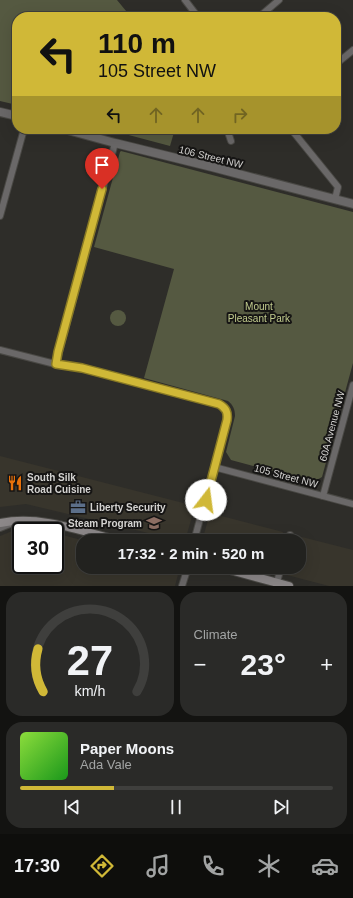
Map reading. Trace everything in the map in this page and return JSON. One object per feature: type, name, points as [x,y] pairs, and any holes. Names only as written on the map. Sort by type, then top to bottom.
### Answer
[{"type":"main road","points":[[0,523],[24,520],[53,523],[94,534]]},
{"type":"main road","points":[[243,574],[289,586]]},
{"type":"street","points":[[185,0],[194,12]]},
{"type":"street","points":[[265,12],[280,0]]},
{"type":"street","points":[[341,60],[353,50]]},
{"type":"street","points":[[0,112],[12,115]]},
{"type":"street","points":[[0,216],[23,134]]},
{"type":"street","name":"106 Street NW","points":[[82,134],[353,204]]},
{"type":"street","points":[[229,134],[231,141]]},
{"type":"street","points":[[295,134],[338,187],[335,199]]},
{"type":"street","points":[[56,364],[115,143]]},
{"type":"street","points":[[0,350],[56,364],[82,368],[219,404],[224,407],[227,412],[227,420],[196,534]]},
{"type":"street","name":"60A Avenue NW","points":[[323,496],[353,385]]},
{"type":"street","points":[[345,414],[353,416]]},
{"type":"street","name":"105 Street NW","points":[[214,467],[353,504]]},
{"type":"street","points":[[0,528],[24,520]]},
{"type":"street","points":[[182,586],[186,574]]},
{"type":"street","points":[[277,584],[280,574]]},
{"type":"shaded area","points":[[0,456],[195,506],[187,534],[152,534],[26,504],[0,507]]},
{"type":"shaded area","points":[[210,513],[283,532],[283,534],[204,534]]},
{"type":"shaded area","points":[[12,531],[12,574],[64,574],[64,535],[76,539],[76,574],[178,574],[175,586],[0,586],[0,536]]},
{"type":"shaded area","points":[[306,538],[353,550],[353,586],[329,586],[287,575],[306,574]]},
{"type":"green space","points":[[0,0],[117,0],[127,12],[12,12],[12,104],[0,101]]},
{"type":"green space","points":[[125,134],[174,134],[170,146]]},
{"type":"green space","name":"Mount Pleasant Park","points":[[121,151],[353,212],[353,363],[322,477],[313,482],[231,460],[226,452],[235,416],[234,409],[228,401],[144,378],[174,269],[94,247]]},
{"type":"green space","points":[[118,310],[124,312],[126,318],[124,324],[118,326],[112,324],[110,318],[112,312]]},
{"type":"place","name":"South Silk Road Cuisine","points":[[15,483]]},
{"type":"place","name":"Liberty Security","points":[[78,507]]},
{"type":"place","name":"Steam Program","points":[[154,523]]},
{"type":"route","points":[[102,189],[56,364],[82,368],[219,404],[224,407],[227,412],[227,420],[206,500]]}]
